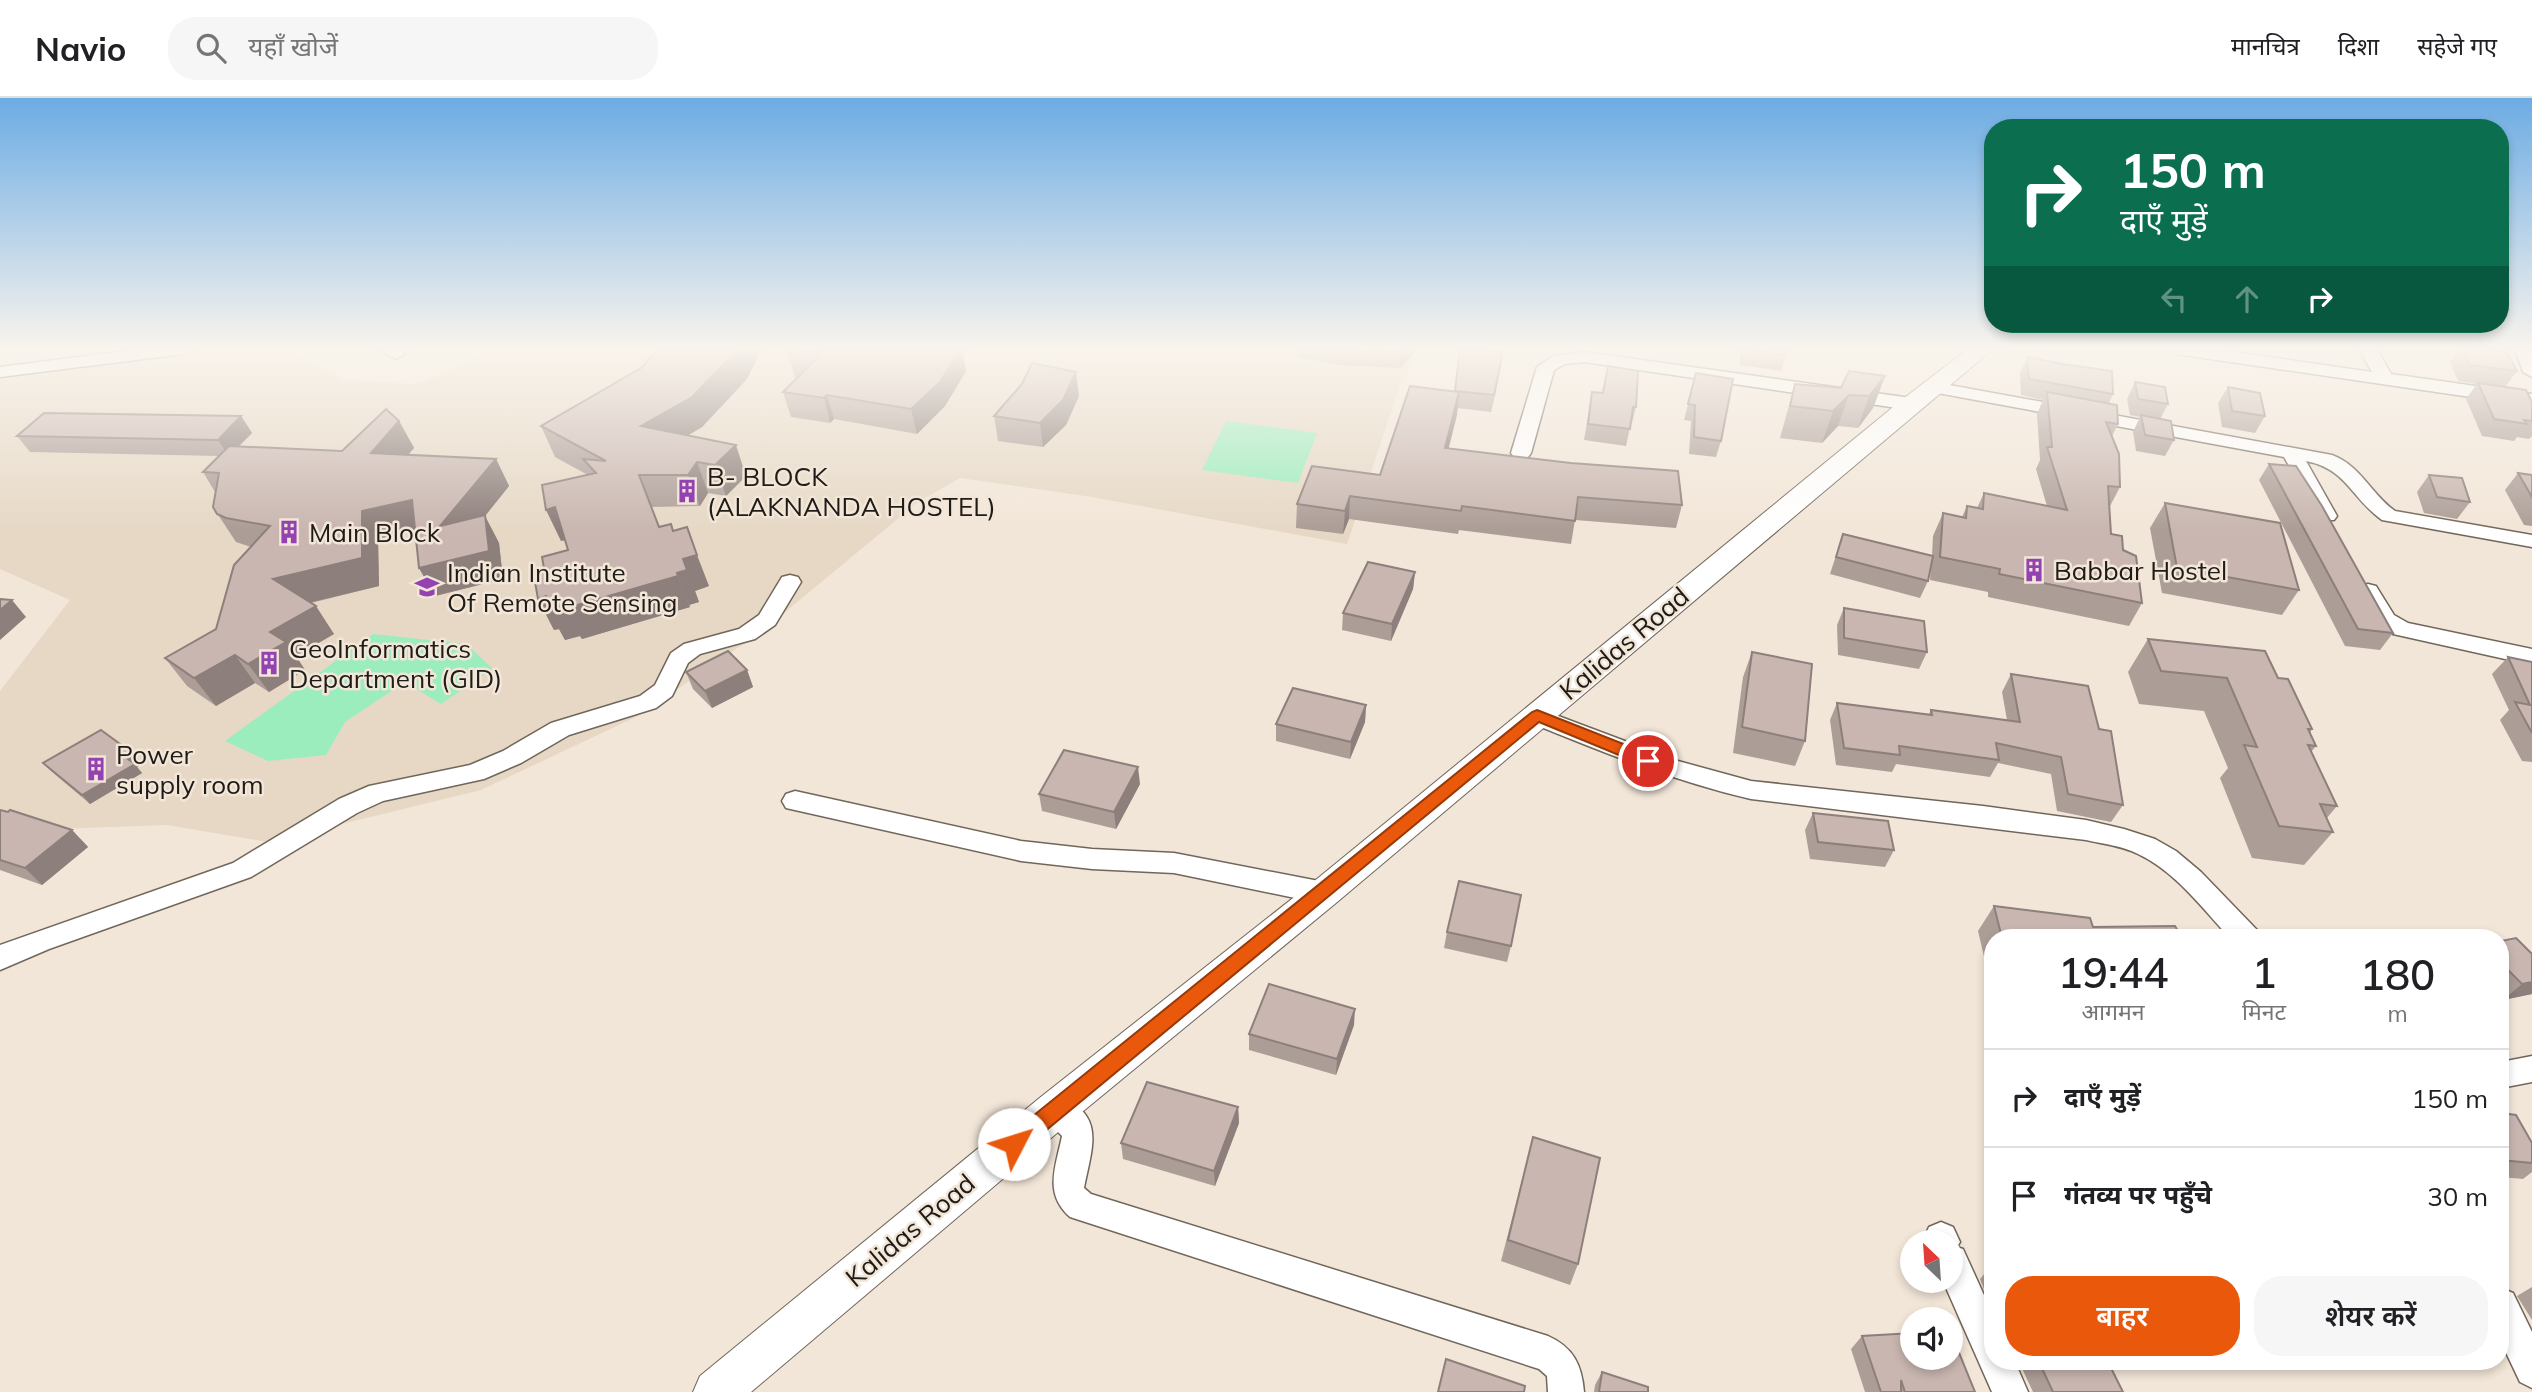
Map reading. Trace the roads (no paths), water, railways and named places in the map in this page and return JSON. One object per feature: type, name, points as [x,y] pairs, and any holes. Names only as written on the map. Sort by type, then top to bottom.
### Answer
[{"type":"street","points":[[1521,453],[1534,409]]},
{"type":"street","name":"Kalidas Road","points":[[716,1392],[1056,1109],[1324,893],[1906,409]]},
{"type":"street","points":[[2009,409],[2291,453],[2345,467],[2382,512],[2396,519],[2532,541]]},
{"type":"street","points":[[2291,453],[2336,533]]},
{"type":"street","points":[[2355,568],[2381,614],[2390,624],[2413,633],[2532,657]]},
{"type":"street","points":[[0,958],[39,941],[242,870],[348,806],[378,793],[475,773],[512,757],[560,729],[648,702],[664,690],[679,658],[692,649],[727,641],[759,626],[776,608],[790,583]]},
{"type":"street","points":[[1537,716],[1648,761],[1731,786],[2074,828],[2146,846],[2167,858],[2192,879],[2239,929]]},
{"type":"street","points":[[795,801],[1021,851],[1092,859],[1174,863],[1324,893]]},
{"type":"street","points":[[2509,1073],[2532,1069]]},
{"type":"street","points":[[1056,1109],[1079,1131],[1068,1189],[1072,1198],[1082,1206],[1548,1354],[1557,1359],[1564,1369],[1566,1392]]},
{"type":"street","points":[[1964,1289],[1984,1334]]},
{"type":"street","points":[[2509,1322],[2532,1370]]},
{"type":"street","points":[[2000,1370],[2010,1392]]},
{"type":"place","name":"B- BLOCK (ALAKNANDA HOSTEL)","points":[[687,491]]},
{"type":"place","name":"Main Block","points":[[289,532]]},
{"type":"place","name":"Babbar Hostel","points":[[2034,570]]},
{"type":"place","name":"Indian Institute Of Remote Sensing","points":[[427,587]]},
{"type":"place","name":"GeoInformatics Department (GID)","points":[[269,663]]},
{"type":"place","name":"Power supply room","points":[[96,769]]}]
